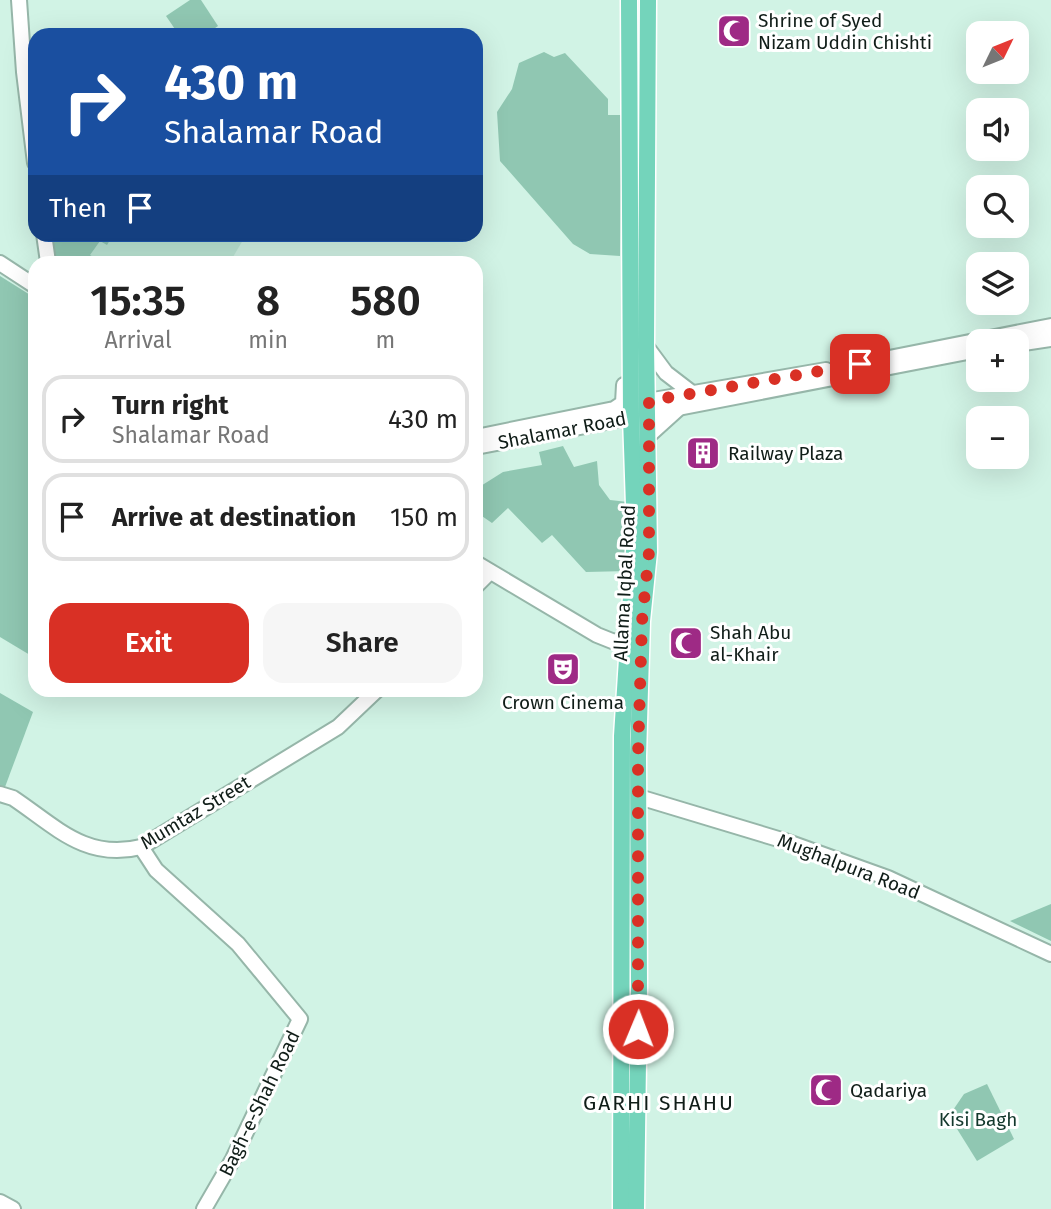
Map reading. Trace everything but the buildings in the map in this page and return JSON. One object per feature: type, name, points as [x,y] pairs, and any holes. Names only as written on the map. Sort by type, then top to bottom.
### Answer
[{"type":"main road","points":[[19,0],[28,105]]},
{"type":"main road","name":"Allama Iqbal Road","points":[[629,0],[631,410],[639,797],[636,1209]]},
{"type":"main road","name":"Allama Iqbal Road","points":[[621,1209],[622,736],[649,552],[649,407],[646,346],[648,0]]},
{"type":"main road","points":[[630,244],[647,242]]},
{"type":"main road","points":[[0,253],[28,271]]},
{"type":"main road","points":[[0,263],[28,281]]},
{"type":"main road","name":"Shalamar Road","points":[[483,445],[649,407],[692,393],[860,364],[1051,326]]},
{"type":"main road","points":[[1029,342],[1051,339]]},
{"type":"main road","points":[[646,346],[666,373],[692,393]]},
{"type":"main road","name":"Shalamar Road","points":[[649,407],[680,407],[966,352]]},
{"type":"main road","points":[[483,436],[619,407],[624,397],[624,368],[631,356]]},
{"type":"main road","points":[[648,436],[680,407]]},
{"type":"main road","points":[[483,568],[597,635],[612,642],[634,643]]},
{"type":"main road","points":[[483,579],[490,572]]},
{"type":"main road","name":"Mumtaz Street","points":[[0,794],[13,798],[83,845],[106,851],[141,847],[338,727],[370,697]]},
{"type":"main road","name":"Mughalpura Road","points":[[639,797],[785,841],[888,878],[1051,954]]},
{"type":"main road","name":"Bagh-e-Shah Road","points":[[141,847],[156,870],[238,944],[300,1019],[233,1159],[204,1209]]},
{"type":"main road","points":[[621,1002],[639,1002]]},
{"type":"main road","points":[[0,1202],[13,1209]]},
{"type":"shaded area","points":[[61,242],[242,242],[234,256],[64,256]]},
{"type":"green space","points":[[190,0],[201,0],[218,26],[174,28],[166,16]]},
{"type":"green space","points":[[544,52],[554,57],[565,53],[608,99],[608,115],[622,115],[620,256],[590,254],[573,244],[500,161],[497,112],[512,89],[519,63]]},
{"type":"green space","points":[[45,242],[99,242],[92,256],[47,256]]},
{"type":"green space","points":[[0,276],[28,294],[28,654],[0,637]]},
{"type":"green space","points":[[563,446],[574,467],[597,461],[599,485],[610,500],[628,502],[628,571],[586,572],[552,535],[542,543],[508,508],[492,523],[483,517],[483,485],[503,472],[542,465],[539,452]]},
{"type":"green space","points":[[0,693],[33,712],[2,795],[0,794]]},
{"type":"green space","points":[[1051,904],[1051,941],[1010,921]]},
{"type":"green space","name":"Kisi Bagh","points":[[987,1084],[1014,1139],[977,1161],[949,1116],[964,1094]]},
{"type":"place","name":"Shrine of Syed Nizam Uddin Chishti","points":[[734,31]]},
{"type":"place","name":"Railway Plaza","points":[[703,453]]},
{"type":"place","name":"Shah Abu al-Khair","points":[[686,643]]},
{"type":"place","name":"Crown Cinema","points":[[563,669]]},
{"type":"place","name":"Qadariya","points":[[826,1090]]},
{"type":"district","name":"GARHI SHAHU","points":[[659,1103]]},
{"type":"route","points":[[638,1029],[638,756],[642,621],[649,552],[649,401],[860,364]]}]
